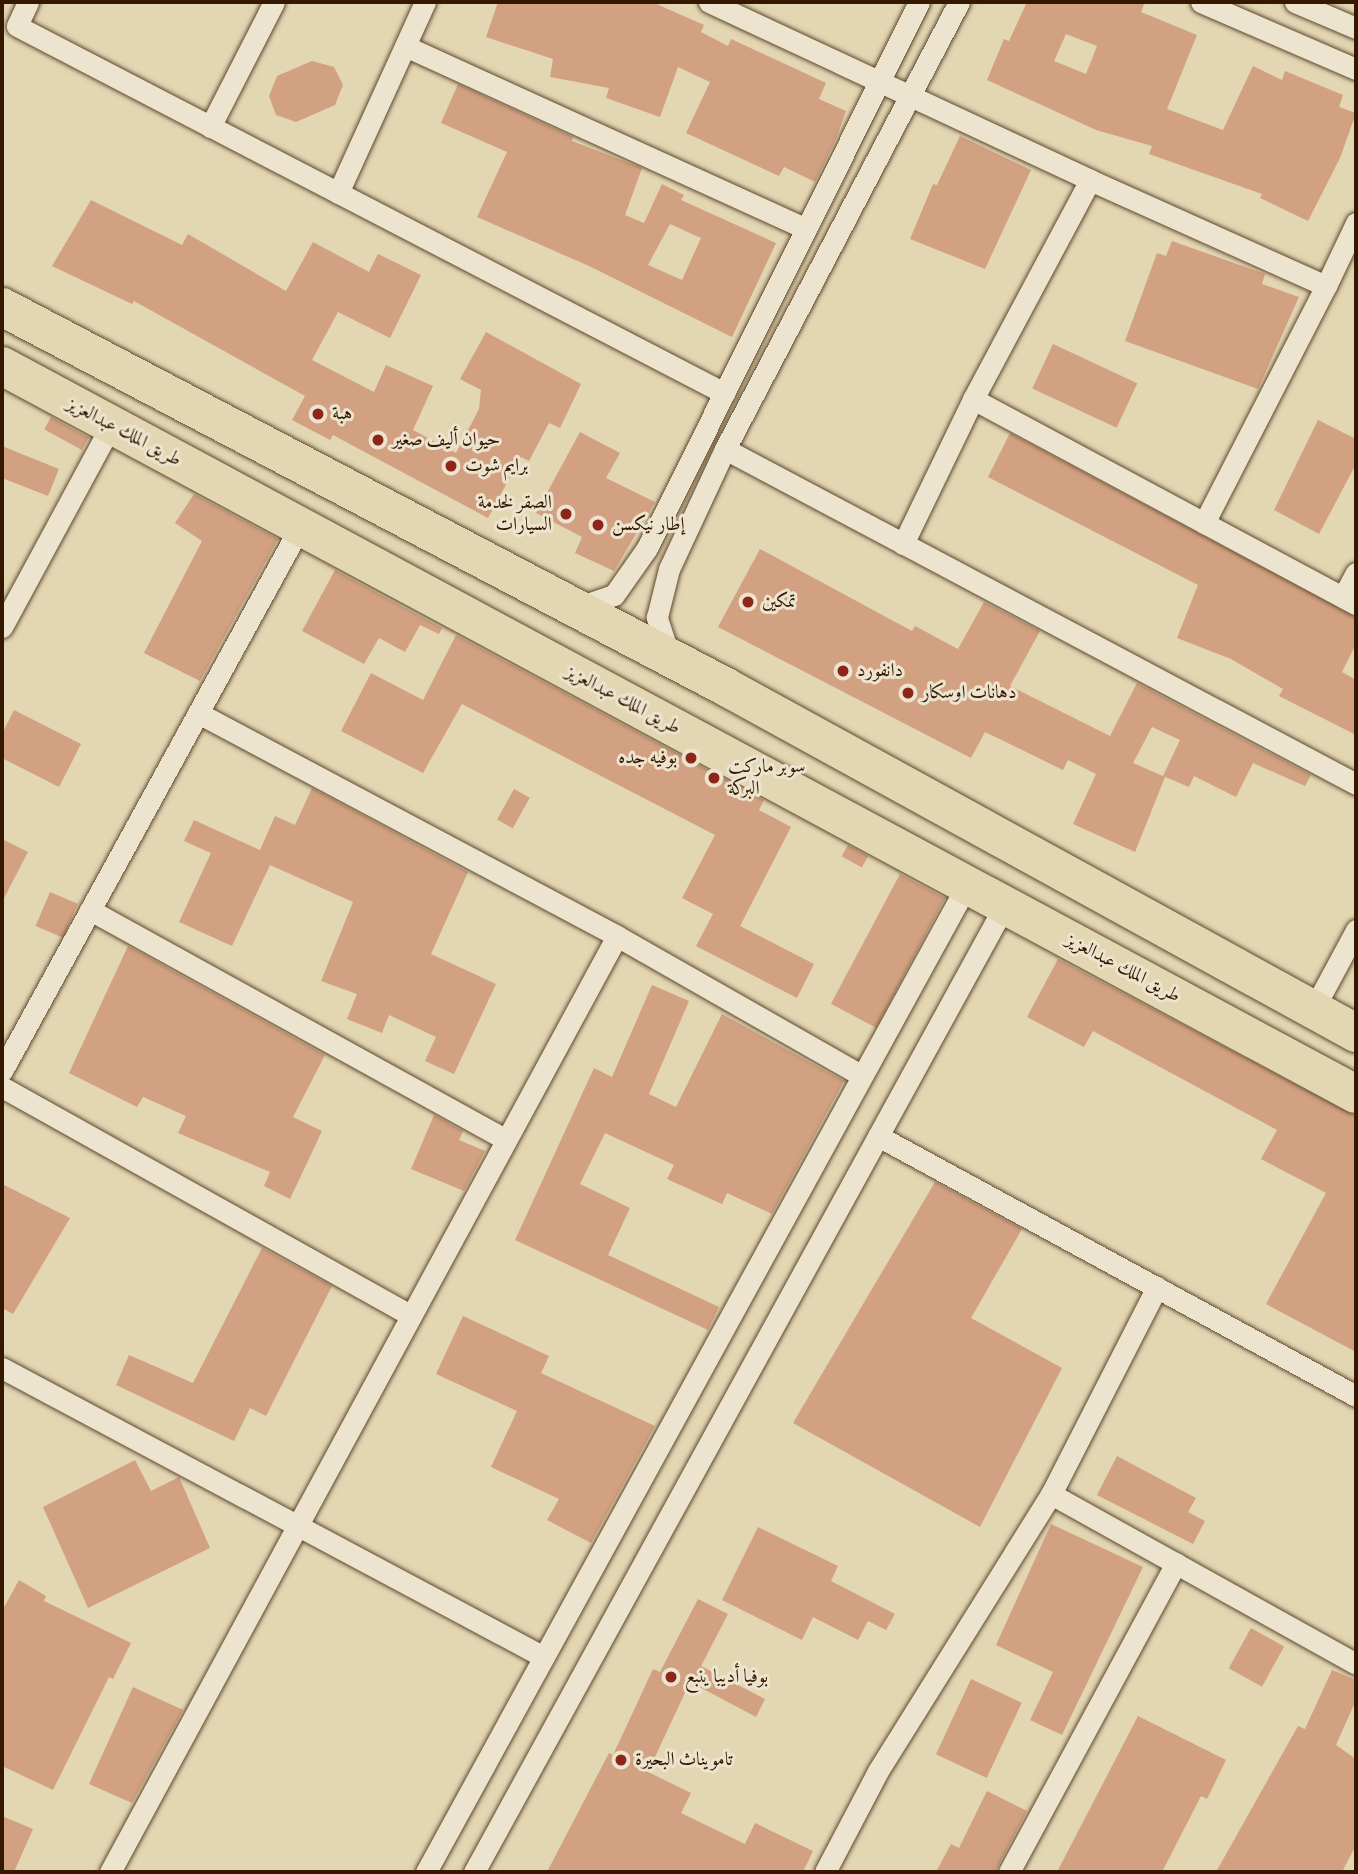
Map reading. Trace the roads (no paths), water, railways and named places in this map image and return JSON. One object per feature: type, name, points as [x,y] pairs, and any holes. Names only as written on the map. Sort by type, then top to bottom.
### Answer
[{"type":"highway","points":[[2,307],[670,657],[1356,1033]]},
{"type":"highway","name":"طريق الملك عبدالعزيز","points":[[2,366],[1356,1094]]},
{"type":"street","points":[[28,2],[17,26],[724,393]]},
{"type":"street","points":[[211,127],[274,2]]},
{"type":"street","points":[[338,193],[425,2]]},
{"type":"street","points":[[709,2],[747,10],[911,96],[1326,286]]},
{"type":"street","points":[[576,608],[614,595],[636,565],[919,2]]},
{"type":"street","points":[[670,657],[657,617],[664,581],[725,449],[959,2]]},
{"type":"street","points":[[1201,2],[1356,69]]},
{"type":"street","points":[[1295,2],[1356,28]]},
{"type":"street","points":[[405,46],[805,228]]},
{"type":"street","points":[[904,544],[972,399],[1090,180]]},
{"type":"street","points":[[1204,523],[1356,223]]},
{"type":"street","points":[[972,399],[1350,601],[1356,573]]},
{"type":"street","points":[[2,628],[111,425]]},
{"type":"street","points":[[725,449],[1356,784]]},
{"type":"street","points":[[2,1071],[300,527]]},
{"type":"street","points":[[636,565],[664,581]]},
{"type":"street","points":[[198,713],[617,936],[862,1076]]},
{"type":"street","points":[[426,1872],[967,885]]},
{"type":"street","points":[[474,1872],[1004,905]]},
{"type":"street","points":[[90,909],[506,1140]]},
{"type":"street","points":[[1313,1010],[1356,930]]},
{"type":"street","points":[[110,1872],[617,936]]},
{"type":"street","points":[[2,1087],[410,1315]]},
{"type":"street","points":[[878,1136],[1356,1396]]},
{"type":"street","points":[[825,1872],[878,1771],[1051,1493],[1157,1287]]},
{"type":"street","points":[[2,1368],[544,1657]]},
{"type":"street","points":[[1051,1493],[1356,1664]]},
{"type":"street","points":[[1009,1872],[1176,1563]]},
{"type":"place","name":"هبة","points":[[318,414]]},
{"type":"place","name":"حيوان أليف صغير","points":[[378,440]]},
{"type":"place","name":"برايم شوت","points":[[451,466]]},
{"type":"place","name":"الصقر لخدمة السيارات","points":[[566,514]]},
{"type":"place","name":"إطار نيكسن","points":[[598,525]]},
{"type":"place","name":"تمكين","points":[[748,602]]},
{"type":"place","name":"دانفورد","points":[[843,671]]},
{"type":"place","name":"دهانات اوسكار","points":[[908,693]]},
{"type":"place","name":"بوفيه جده","points":[[691,758]]},
{"type":"place","name":"سوبر ماركت البركة","points":[[714,778]]},
{"type":"place","name":"بوفيا أديبا ينبع","points":[[671,1677]]},
{"type":"place","name":"تامويناث البحيرة","points":[[621,1760]]}]
